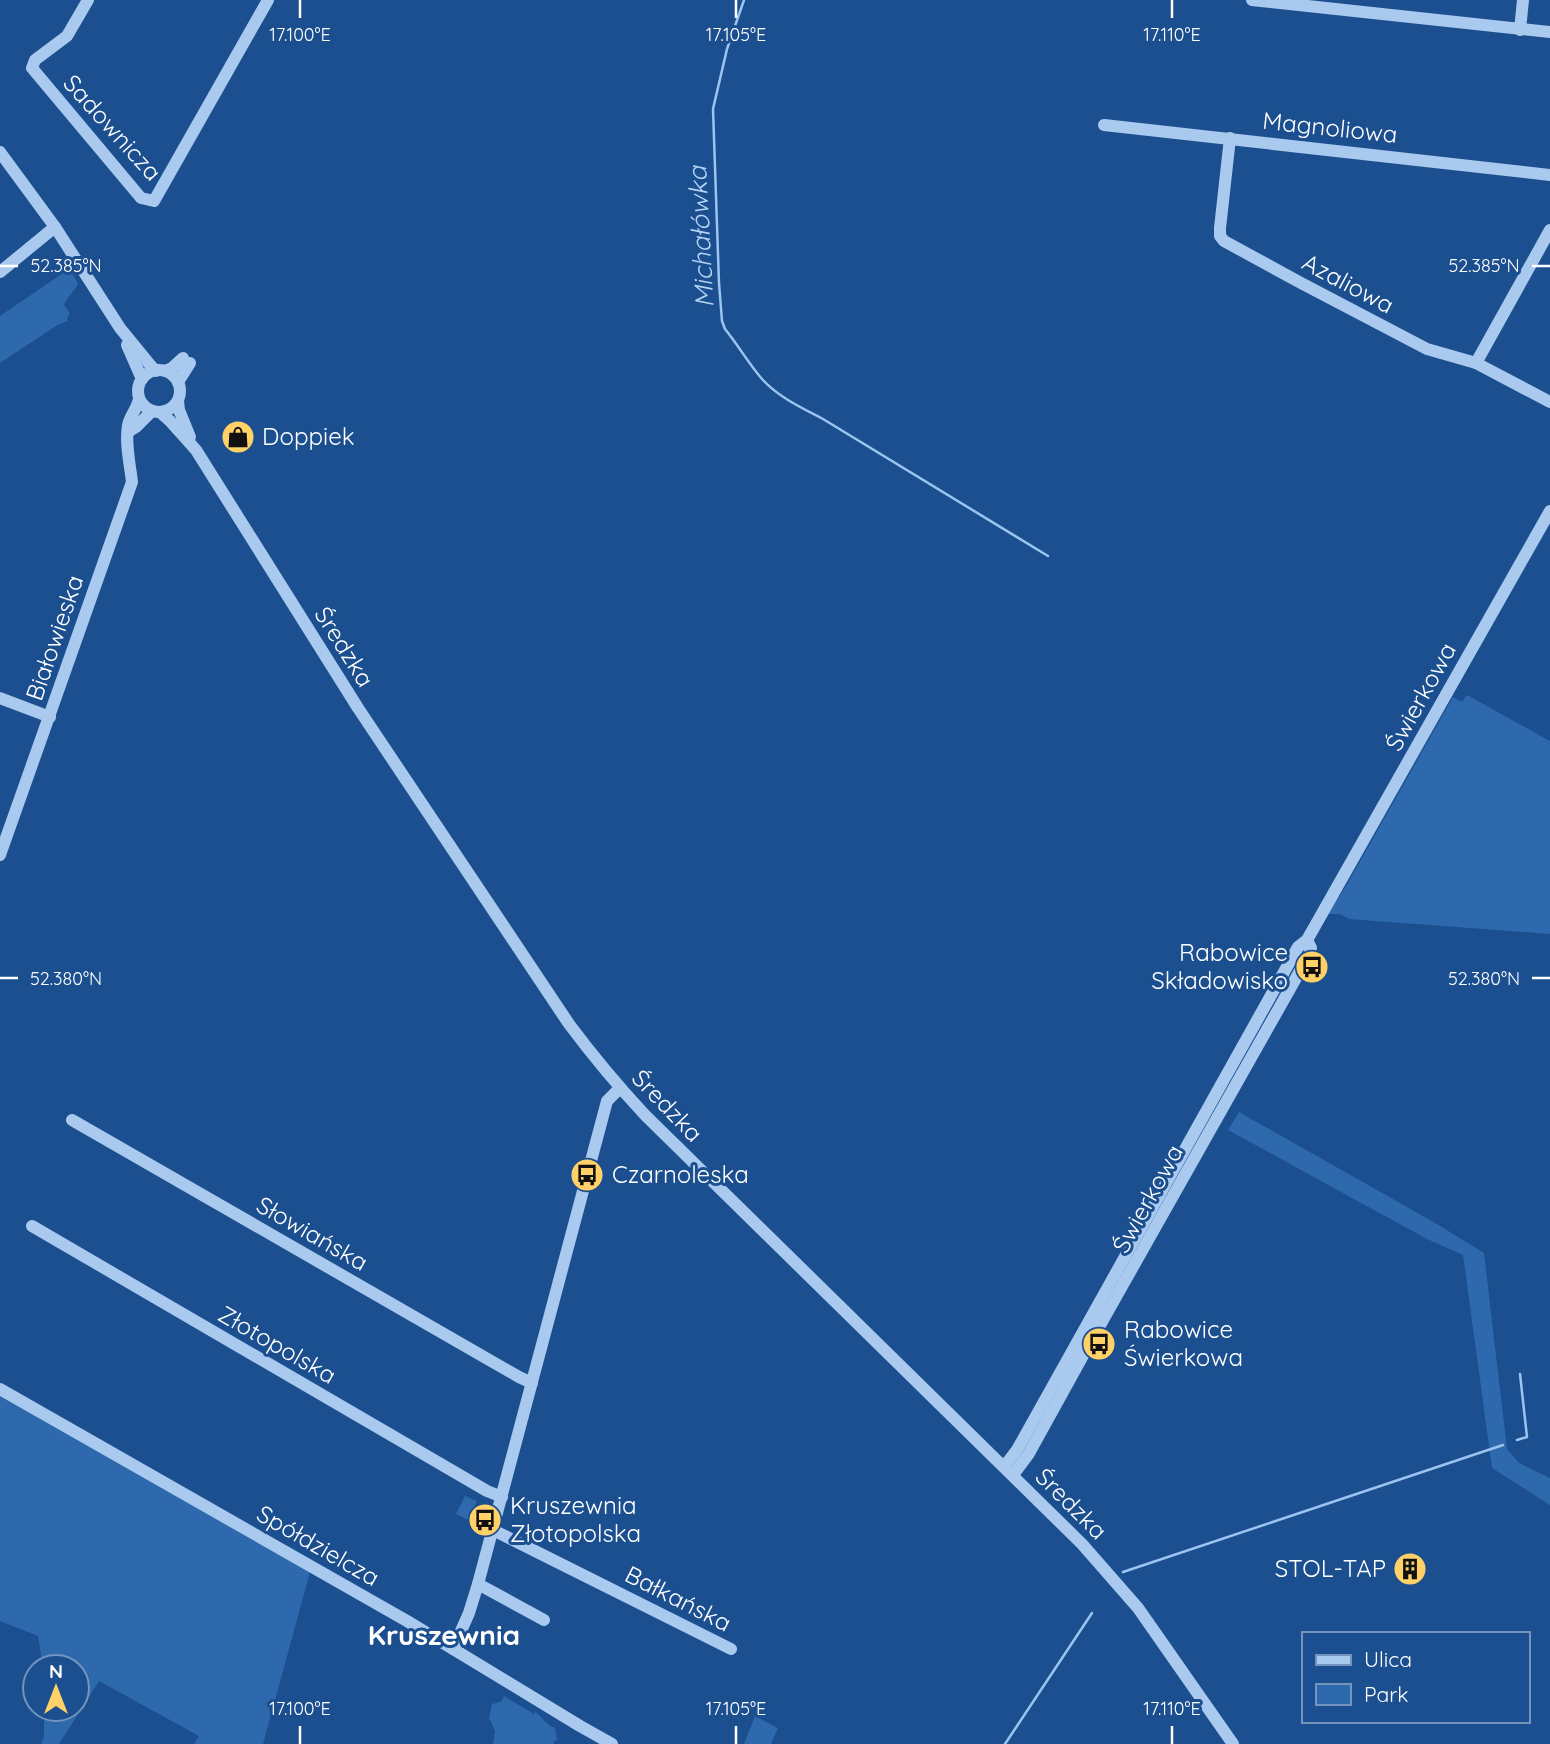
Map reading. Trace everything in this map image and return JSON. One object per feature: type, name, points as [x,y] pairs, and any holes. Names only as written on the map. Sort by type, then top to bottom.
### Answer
[{"type":"street","name":"Sadownicza","points":[[88,0],[67,36],[35,60],[32,68],[141,198],[154,201],[268,0]]},
{"type":"street","points":[[1252,0],[1550,33]]},
{"type":"street","points":[[1520,30],[1523,0]]},
{"type":"street","name":"Magnoliowa","points":[[1104,125],[1550,175]]},
{"type":"street","name":"Azaliowa","points":[[1230,138],[1220,228],[1220,236],[1224,241],[1427,349],[1476,363],[1550,402]]},
{"type":"street","points":[[0,152],[55,227],[120,328],[146,360],[173,376],[178,382],[178,401],[171,409],[156,412],[128,432]]},
{"type":"street","points":[[3,264],[55,227]]},
{"type":"street","points":[[1476,363],[1550,230]]},
{"type":"street","points":[[120,328],[142,379]]},
{"type":"street","points":[[156,412],[144,407],[139,399],[138,389],[142,379],[148,373],[172,368],[187,360],[178,382]]},
{"type":"street","name":"Białowieska","points":[[0,855],[132,482],[128,432],[129,422],[139,399]]},
{"type":"street","name":"Średzka","points":[[178,401],[183,421],[196,450],[358,708],[569,1024],[620,1088],[1082,1544],[1149,1625],[1233,1744]]},
{"type":"street","name":"Średzka","points":[[156,412],[170,421],[196,450]]},
{"type":"street","name":"Świerkowa","points":[[1008,1471],[1017,1450],[1298,947],[1307,940],[1550,512]]},
{"type":"street","points":[[0,698],[50,718]]},
{"type":"street","points":[[453,1648],[469,1613],[478,1584],[607,1101],[620,1088]]},
{"type":"street","name":"Słowiańska","points":[[72,1120],[533,1383]]},
{"type":"street","name":"Złotopolska","points":[[32,1226],[487,1491],[502,1497]]},
{"type":"street","name":"Spółdzielcza","points":[[0,1389],[453,1648],[556,1713],[612,1744]]},
{"type":"street","name":"Bałkańska","points":[[493,1530],[731,1649]]},
{"type":"street","points":[[478,1584],[544,1620]]},
{"type":"green space","points":[[69,269],[78,283],[64,305],[70,313],[68,321],[59,324],[0,363],[0,316]]},
{"type":"green space","points":[[1467,695],[1550,741],[1550,934],[1349,919],[1340,914],[1327,914],[1345,888],[1453,697],[1462,702]]},
{"type":"green space","points":[[1239,1112],[1484,1253],[1507,1449],[1519,1463],[1550,1478],[1550,1505],[1492,1468],[1463,1255],[1427,1239],[1228,1130]]},
{"type":"green space","points":[[0,1393],[310,1572],[263,1744],[194,1744],[199,1736],[99,1681],[91,1694],[91,1653],[41,1653],[38,1636],[0,1621]]},
{"type":"green space","points":[[465,1496],[477,1501],[468,1520],[456,1514]]},
{"type":"green space","points":[[504,1696],[534,1714],[535,1712],[555,1728],[557,1740],[554,1744],[493,1744],[495,1731],[489,1718],[492,1704],[501,1702]]},
{"type":"green space","points":[[755,1716],[778,1728],[771,1744],[744,1744]]},
{"type":"green space","points":[[44,1723],[72,1723],[59,1744],[41,1744]]},
{"type":"waterway","name":"Michałówka","points":[[744,0],[727,49],[713,109],[719,283],[725,329],[762,379],[783,397],[1048,556]]},
{"type":"waterway","points":[[1517,1440],[1527,1437],[1520,1374]]},
{"type":"waterway","points":[[1123,1572],[1503,1445]]},
{"type":"waterway","points":[[1005,1744],[1092,1613]]},
{"type":"place","name":"Doppiek","points":[[238,437]]},
{"type":"place","name":"Rabowice Składowisko","points":[[1312,967]]},
{"type":"place","name":"Czarnoleska","points":[[587,1175]]},
{"type":"place","name":"Rabowice Świerkowa","points":[[1099,1344]]},
{"type":"place","name":"Kruszewnia Złotopolska","points":[[485,1520]]},
{"type":"place","name":"STOL-TAP","points":[[1410,1569]]},
{"type":"district","name":"Kruszewnia","points":[[444,1635]]}]
